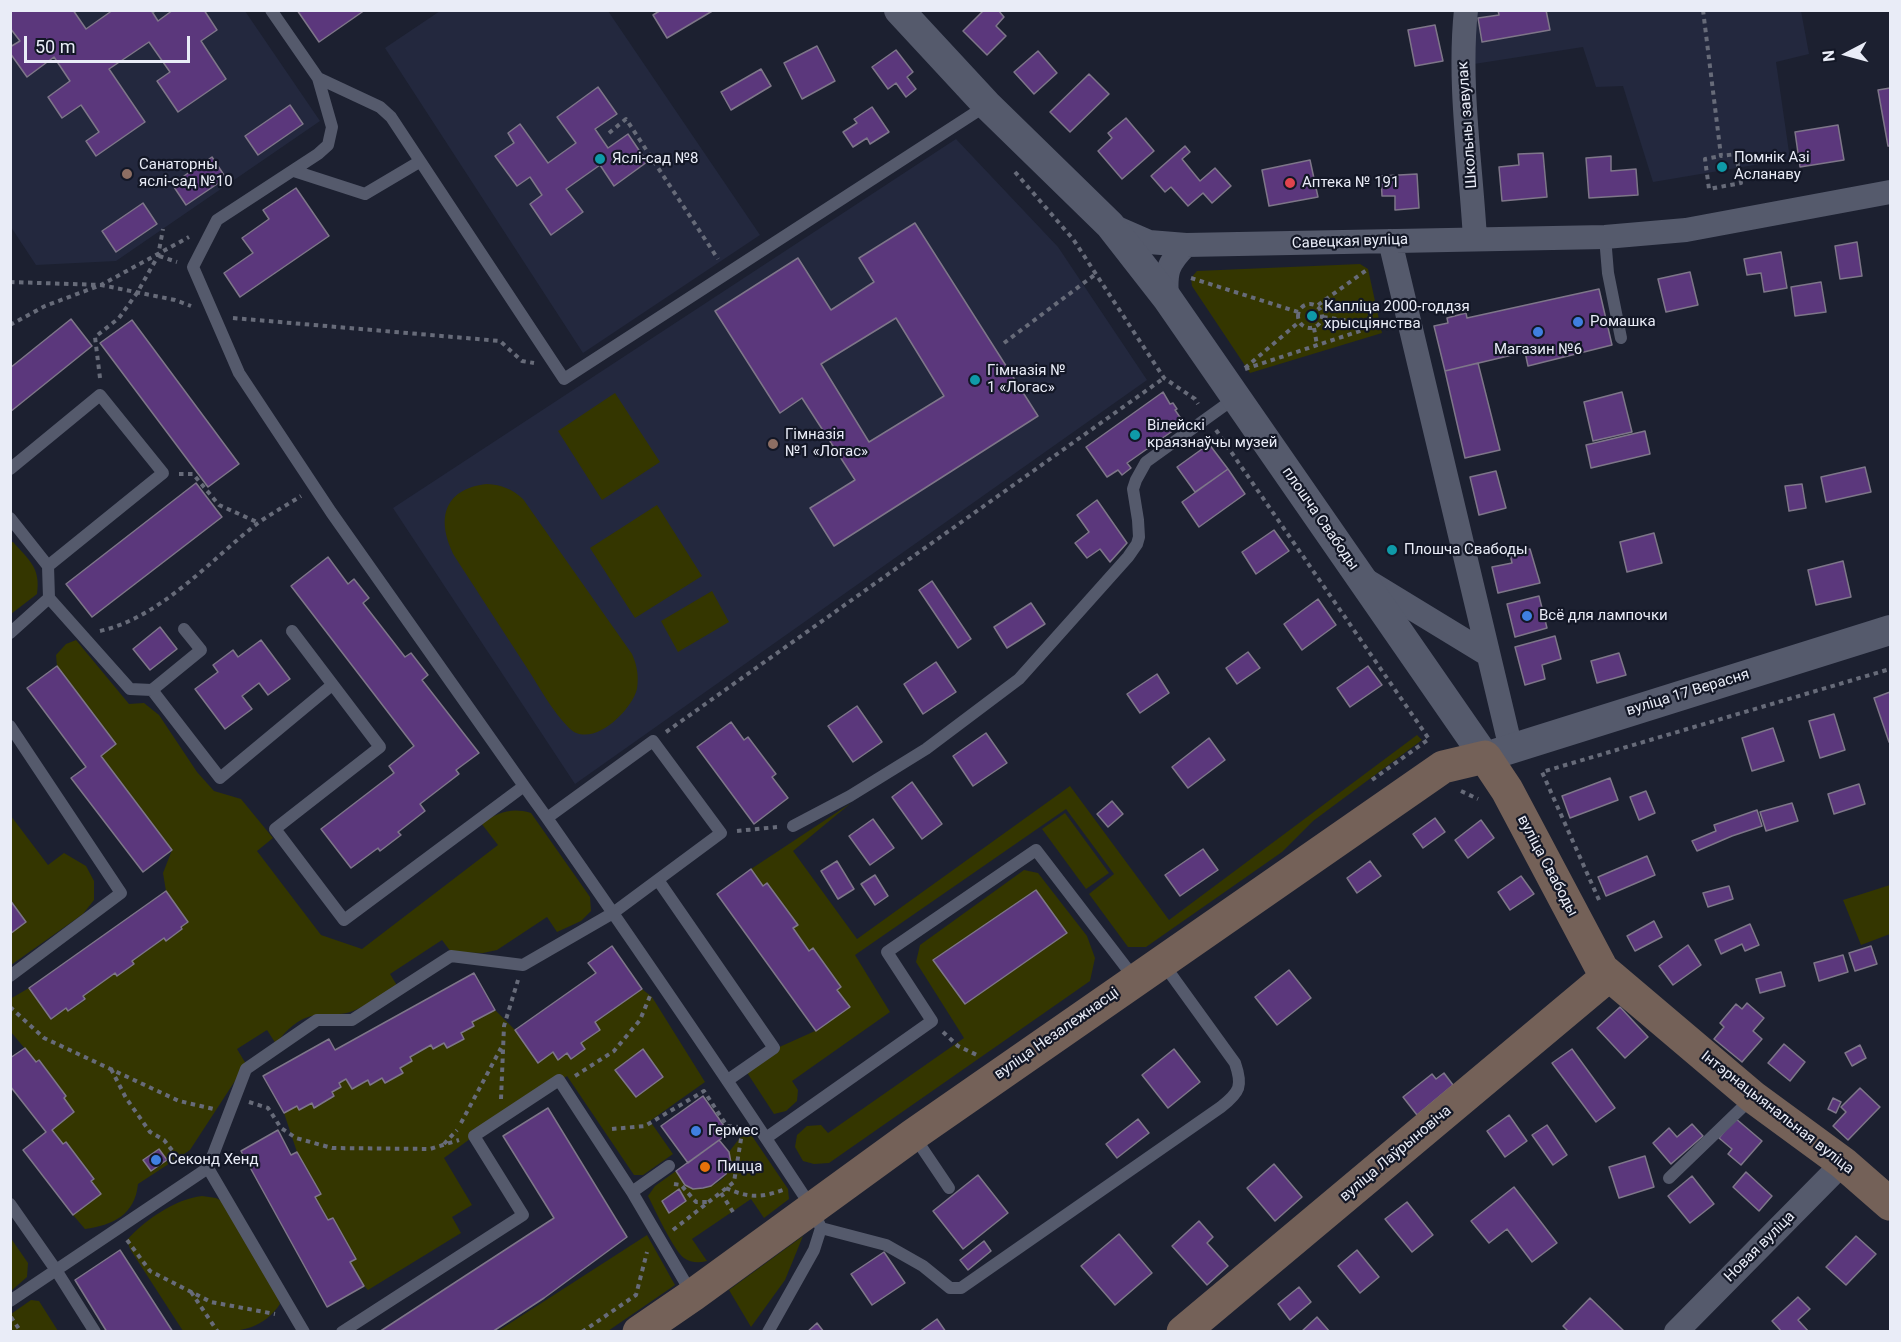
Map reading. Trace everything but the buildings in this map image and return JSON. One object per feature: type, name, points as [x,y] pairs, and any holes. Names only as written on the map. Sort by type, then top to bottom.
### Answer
[{"type":"main road","name":"вуліца Незалежнасці","points":[[639,1332],[693,1295],[807,1208],[1446,764],[1498,753]]},
{"type":"main road","name":"вуліца Свабоды","points":[[1498,753],[1507,790],[1596,962],[1608,976]]},
{"type":"main road","name":"Інтэрнацыянальная вуліца","points":[[1608,976],[1753,1097],[1843,1163],[1890,1204]]},
{"type":"main road","name":"вуліца Лаўрыновіча","points":[[1183,1332],[1608,976]]},
{"type":"street","name":"Савецкая вуліца","points":[[899,10],[987,105],[1110,225],[1149,242],[1186,246],[1605,237],[1686,230],[1890,192]]},
{"type":"street","name":"Школьны завулак","points":[[1466,10],[1463,36],[1464,75],[1475,239]]},
{"type":"street","name":"плошча Свабоды","points":[[1110,225],[1167,298],[1361,577],[1498,753]]},
{"type":"street","points":[[1390,241],[1487,654],[1498,753]]},
{"type":"street","points":[[1167,298],[1167,268],[1174,257],[1186,246]]},
{"type":"street","points":[[1361,577],[1487,654]]},
{"type":"street","name":"вуліца 17 Верасня","points":[[1498,753],[1890,630]]},
{"type":"street","name":"Новая вуліца","points":[[1676,1332],[1843,1163]]},
{"type":"lane","points":[[271,10],[318,78],[332,127],[332,136],[328,145],[318,154],[218,220],[193,267],[239,373],[314,487],[658,976],[766,1138],[807,1208],[814,1250],[768,1332]]},
{"type":"lane","points":[[318,78],[380,106],[390,117],[564,379],[987,105]]},
{"type":"lane","points":[[294,171],[365,194],[419,162]]},
{"type":"lane","points":[[1605,237],[1608,273],[1621,338]]},
{"type":"lane","points":[[10,469],[100,394],[162,473],[48,566]]},
{"type":"lane","points":[[793,826],[850,796],[926,749],[1019,679],[1122,564],[1137,544],[1138,520],[1133,489],[1139,472],[1146,462],[1236,397]]},
{"type":"lane","points":[[10,518],[48,566],[49,598],[130,689],[152,690],[201,650],[184,629]]},
{"type":"lane","points":[[10,633],[49,598]]},
{"type":"lane","points":[[292,630],[380,747],[275,830],[344,920],[524,786]]},
{"type":"lane","points":[[152,690],[220,778],[333,684]]},
{"type":"lane","points":[[10,726],[121,893],[10,976]]},
{"type":"lane","points":[[10,1301],[208,1168],[246,1069],[317,1020],[352,1020],[451,956],[523,965],[613,913],[722,833],[653,741],[547,818]]},
{"type":"lane","points":[[766,1138],[932,1021],[887,952],[1036,850],[1135,980]]},
{"type":"lane","points":[[658,880],[774,1048],[728,1080]]},
{"type":"lane","points":[[807,1208],[886,1245],[923,1266],[950,1288],[961,1288],[1235,1096],[1240,1078],[1234,1063],[1162,962]]},
{"type":"lane","points":[[342,1332],[523,1215],[474,1136],[559,1080],[632,1191],[693,1295]]},
{"type":"lane","points":[[1669,1178],[1753,1097]]},
{"type":"lane","points":[[913,1135],[949,1188]]},
{"type":"lane","points":[[632,1191],[669,1166]]},
{"type":"lane","points":[[208,1168],[301,1327]]},
{"type":"lane","points":[[10,1204],[56,1270],[95,1332]]},
{"type":"path","points":[[1703,10],[1721,156]]},
{"type":"path","points":[[609,134],[626,119],[728,273]]},
{"type":"path","points":[[1737,154],[1742,183],[1709,189],[1705,159],[1721,156],[1737,154]]},
{"type":"path","points":[[1013,169],[1073,238],[1164,378],[1195,399],[1429,739]]},
{"type":"path","points":[[10,325],[45,306],[101,285],[158,256],[218,220]]},
{"type":"path","points":[[100,394],[100,368],[95,337],[119,318],[137,293],[158,256],[163,229]]},
{"type":"path","points":[[1317,305],[1323,317],[1320,324],[1314,328],[1305,327],[1299,322],[1298,312],[1304,305],[1317,305],[1368,269]]},
{"type":"path","points":[[1004,343],[1097,273]]},
{"type":"path","points":[[1191,278],[1298,312]]},
{"type":"path","points":[[10,282],[101,285],[175,300],[214,315],[236,318],[500,341],[522,361],[556,368]]},
{"type":"path","points":[[1299,322],[1241,370],[1378,325],[1323,317]]},
{"type":"path","points":[[1314,328],[1317,345]]},
{"type":"path","points":[[653,741],[1164,378]]},
{"type":"path","points":[[162,473],[193,474],[219,505],[259,523]]},
{"type":"path","points":[[82,635],[105,630],[151,610],[202,572],[259,523],[314,487]]},
{"type":"path","points":[[1603,909],[1542,772],[1890,669]]},
{"type":"path","points":[[1464,791],[1477,797]]},
{"type":"path","points":[[722,833],[793,826]]},
{"type":"path","points":[[501,1118],[504,1026],[523,965]]},
{"type":"path","points":[[561,1084],[614,1051],[640,1020],[658,976]]},
{"type":"path","points":[[10,1007],[44,1038],[179,1101],[229,1112]]},
{"type":"path","points":[[932,1021],[958,1046],[982,1058]]},
{"type":"path","points":[[442,1146],[459,1128],[503,1044]]},
{"type":"path","points":[[111,1069],[126,1098],[150,1132],[164,1140],[178,1158]]},
{"type":"path","points":[[582,1332],[636,1295],[648,1247],[734,1182],[742,1135],[737,1125],[727,1126],[704,1091],[645,1126],[592,1130]]},
{"type":"path","points":[[235,1097],[268,1108],[281,1128],[296,1138],[332,1148],[430,1149],[474,1136]]},
{"type":"path","points":[[742,1135],[750,1132]]},
{"type":"path","points":[[651,1179],[681,1185],[696,1202],[708,1202]]},
{"type":"path","points":[[726,1188],[743,1196],[771,1194],[807,1208]]},
{"type":"path","points":[[721,1193],[733,1212]]},
{"type":"path","points":[[102,1239],[127,1240],[150,1271],[211,1302],[274,1314],[301,1327]]},
{"type":"path","points":[[191,1292],[218,1332]]},
{"type":"path","points":[[10,1316],[21,1332]]},
{"type":"shaded area","name":"Санаторны яслі-сад №10","points":[[10,11],[245,11],[320,121],[116,261],[36,265],[11,227]]},
{"type":"shaded area","points":[[440,11],[608,11],[760,235],[583,353],[385,48]]},
{"type":"shaded area","points":[[1472,11],[1801,11],[1809,54],[1776,62],[1790,159],[1653,182],[1623,86],[1596,87],[1583,47],[1474,64]]},
{"type":"shaded area","name":"Гімназія №1 «Логас»","points":[[956,139],[1058,247],[1147,380],[575,784],[393,508]]},
{"type":"shaded area","points":[[1360,264],[1368,269],[1382,333],[1250,373],[1192,286],[1191,278],[1197,271]]},
{"type":"shaded area","points":[[615,393],[660,462],[602,500],[558,431]]},
{"type":"shaded area","points":[[487,484],[506,488],[523,499],[632,654],[638,680],[637,689],[627,708],[619,717],[599,731],[578,734],[563,721],[546,699],[455,557],[449,544],[445,519],[452,500],[460,492]]},
{"type":"shaded area","points":[[657,505],[702,576],[635,618],[590,548]]},
{"type":"shaded area","points":[[10,542],[13,542],[29,560],[35,571],[38,585],[37,594],[11,614]]},
{"type":"shaded area","points":[[712,591],[729,622],[678,652],[661,621]]},
{"type":"shaded area","points":[[76,640],[129,704],[144,703],[159,715],[197,772],[214,791],[241,799],[273,838],[257,851],[321,935],[362,949],[498,845],[481,823],[511,811],[531,813],[590,897],[591,911],[581,921],[557,932],[547,917],[497,950],[483,953],[451,952],[442,940],[390,974],[398,987],[364,1006],[348,1013],[316,1015],[304,1019],[288,1029],[276,1044],[267,1030],[237,1049],[246,1064],[190,1150],[138,1184],[132,1204],[121,1217],[105,1225],[85,1229],[73,1215],[101,1194],[91,1181],[94,1178],[66,1142],[63,1144],[52,1130],[74,1112],[64,1098],[66,1096],[39,1060],[36,1062],[11,1032],[10,999],[29,988],[51,1019],[66,1008],[69,1011],[85,1000],[83,996],[115,973],[134,964],[132,961],[164,938],[167,940],[188,922],[166,891],[163,873],[172,850],[101,756],[116,744],[57,666],[56,655],[66,644]]},
{"type":"shaded area","points":[[1417,735],[1422,740],[1313,821],[1282,852],[1146,947],[1128,947],[1089,894],[1114,874],[1066,809],[855,955],[890,1012],[792,1081],[798,1090],[797,1101],[786,1111],[774,1114],[746,1071],[775,1049],[815,1031],[849,1007],[837,990],[841,987],[814,949],[809,951],[793,928],[797,924],[767,883],[762,886],[751,869],[851,803],[793,851],[857,939],[1070,786],[1169,920]]},
{"type":"shaded area","points":[[1065,813],[1109,873],[1086,889],[1042,829]]},
{"type":"shaded area","points":[[11,816],[48,865],[64,853],[86,866],[94,881],[94,900],[83,914],[11,965],[10,934],[26,922],[11,900]]},
{"type":"shaded area","points":[[1024,870],[1038,873],[1087,936],[1095,958],[1090,981],[829,1163],[814,1164],[803,1161],[795,1147],[797,1135],[807,1126],[821,1125],[828,1133],[964,1038],[916,962],[920,945]]},
{"type":"shaded area","points":[[1890,885],[1890,934],[1861,945],[1843,900]]},
{"type":"shaded area","points":[[642,989],[652,997],[705,1082],[650,1121],[673,1154],[643,1175],[634,1175],[567,1076],[444,1158],[472,1205],[452,1217],[461,1233],[368,1290],[350,1262],[355,1259],[333,1218],[328,1220],[315,1197],[320,1194],[297,1152],[284,1113],[297,1106],[300,1110],[312,1103],[315,1107],[334,1097],[332,1092],[341,1087],[339,1083],[346,1079],[352,1089],[368,1080],[370,1085],[382,1078],[385,1083],[403,1073],[400,1068],[412,1061],[410,1057],[431,1045],[444,1043],[447,1048],[464,1039],[461,1033],[474,1026],[472,1022],[495,1010],[515,1030],[537,1062],[553,1052],[558,1059],[567,1053],[571,1059],[585,1049],[581,1043],[600,1030],[595,1022]]},
{"type":"shaded area","points":[[750,1133],[788,1189],[789,1199],[764,1218],[751,1199],[692,1239],[707,1261],[687,1260],[680,1254],[664,1229],[648,1196],[655,1186],[676,1171],[684,1183],[692,1188],[703,1189],[718,1182],[729,1170],[729,1152],[742,1135]]},
{"type":"shaded area","points":[[202,1196],[216,1198],[227,1204],[273,1285],[280,1304],[271,1315],[249,1328],[223,1332],[183,1331],[130,1249],[127,1240],[152,1218],[181,1201]]},
{"type":"shaded area","points":[[647,1235],[675,1285],[608,1331],[498,1331]]},
{"type":"shaded area","points":[[803,1236],[785,1280],[751,1327],[729,1290]]},
{"type":"shaded area","points":[[10,1237],[28,1263],[27,1277],[11,1291]]},
{"type":"shaded area","points":[[31,1300],[39,1301],[58,1331],[11,1331],[11,1314]]},
{"type":"place","name":"Яслі-сад №8","points":[[600,159]]},
{"type":"place","name":"Помнік Азі Асланаву","points":[[1722,167]]},
{"type":"place","name":"Санаторны яслі-сад №10","points":[[127,174]]},
{"type":"place","name":"Аптека № 191","points":[[1290,183]]},
{"type":"place","name":"Капліца 2000-годдзя хрысціянства","points":[[1312,316]]},
{"type":"place","name":"Ромашка","points":[[1578,322]]},
{"type":"place","name":"Магазин №6","points":[[1538,332]]},
{"type":"place","name":"Гімназія № 1 «Логас»","points":[[975,380]]},
{"type":"place","name":"Вілейскі краязнаўчы музей","points":[[1135,435]]},
{"type":"place","name":"Гімназія №1 «Логас»","points":[[773,444]]},
{"type":"place","name":"Плошча Свабоды","points":[[1392,550]]},
{"type":"place","name":"Всё для лампочки","points":[[1527,616]]},
{"type":"place","name":"Гермес","points":[[696,1131]]},
{"type":"place","name":"Секонд Хенд","points":[[156,1160]]},
{"type":"place","name":"Пицца","points":[[705,1167]]}]
